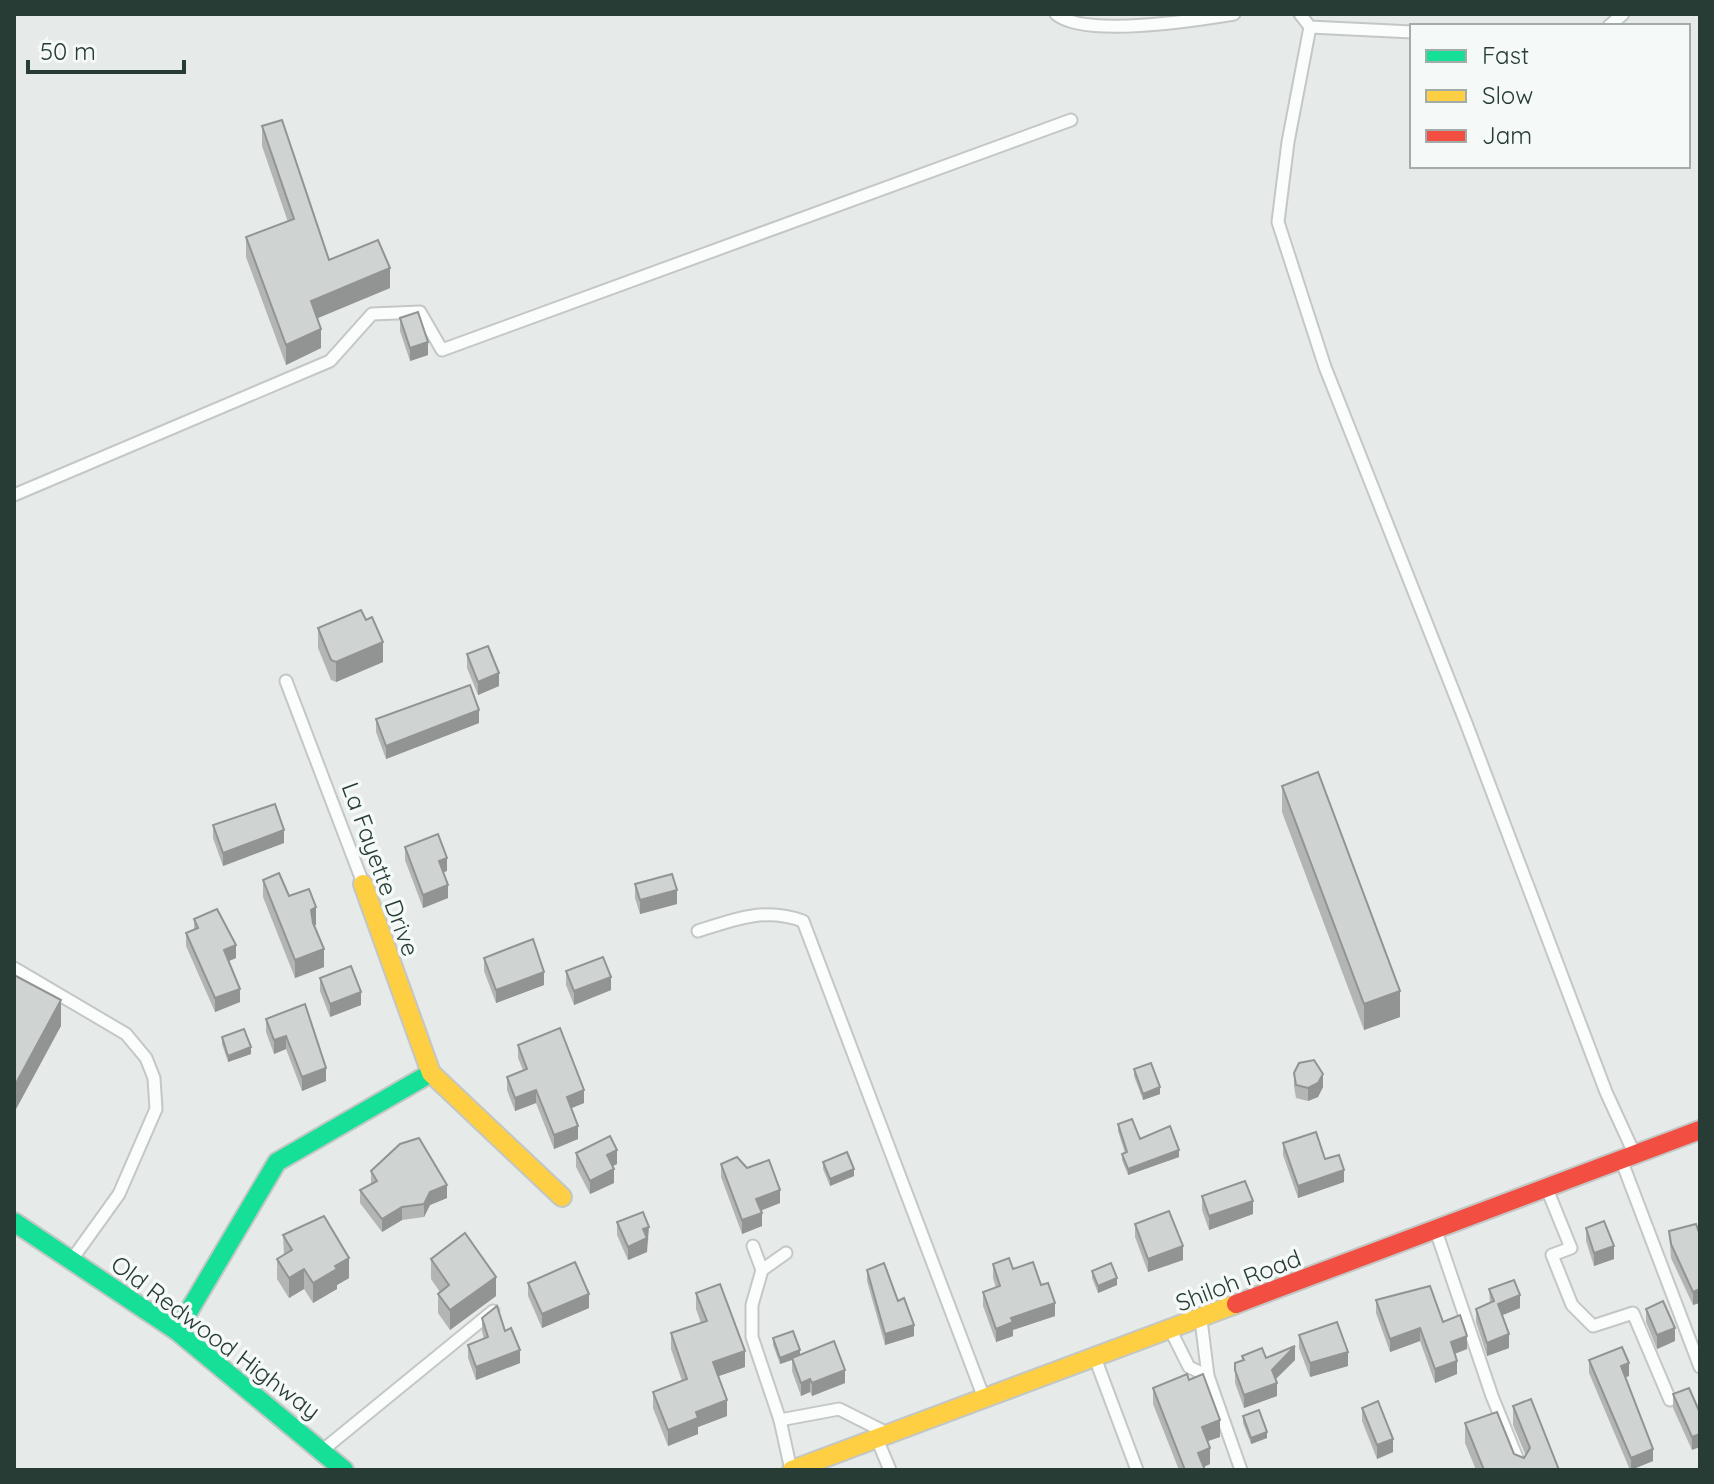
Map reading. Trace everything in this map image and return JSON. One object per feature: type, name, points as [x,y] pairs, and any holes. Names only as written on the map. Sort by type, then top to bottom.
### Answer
[{"type":"main road","name":"La Fayette Drive","points":[[363,884],[431,1073],[562,1197]]},
{"type":"main road","points":[[177,1331],[277,1162],[431,1073]]},
{"type":"main road","name":"Shiloh Road","points":[[792,1470],[1201,1320],[1700,1130]]},
{"type":"main road","name":"Old Redwood Highway","points":[[14,1222],[177,1331],[344,1470]]},
{"type":"lane","points":[[1056,14],[1062,19],[1104,26],[1174,24],[1234,14]]},
{"type":"lane","points":[[1300,14],[1310,27],[1288,142],[1278,222],[1325,367],[1466,723],[1606,1092],[1700,1367]]},
{"type":"lane","points":[[1310,27],[1410,32]]},
{"type":"lane","points":[[14,495],[330,361],[372,314],[420,312],[442,350],[1071,120]]},
{"type":"lane","name":"La Fayette Drive","points":[[286,681],[363,884]]},
{"type":"lane","points":[[698,931],[753,913],[782,913],[803,921],[984,1398]]},
{"type":"lane","points":[[14,968],[126,1034],[146,1058],[154,1078],[156,1109],[119,1194],[73,1259]]},
{"type":"lane","points":[[1547,1188],[1571,1248],[1552,1255],[1572,1305],[1593,1326],[1633,1313],[1670,1400]]},
{"type":"lane","points":[[1436,1230],[1492,1396],[1522,1470]]},
{"type":"lane","points":[[753,1246],[762,1270],[752,1305],[752,1337],[780,1420],[792,1470]]},
{"type":"lane","points":[[762,1270],[786,1253]]},
{"type":"lane","points":[[323,1450],[495,1309]]},
{"type":"lane","points":[[1201,1320],[1208,1376],[1241,1470]]},
{"type":"lane","points":[[1171,1331],[1189,1367],[1208,1376]]},
{"type":"lane","points":[[1095,1357],[1137,1470]]},
{"type":"lane","points":[[780,1420],[839,1409],[883,1436],[890,1470]]},
{"type":"building","points":[[282,120],[329,260],[378,240],[390,268],[311,301],[321,329],[286,345],[246,237],[294,219],[262,126]]},
{"type":"building","points":[[418,312],[428,342],[410,348],[400,318]]},
{"type":"building","points":[[361,610],[366,620],[372,617],[383,642],[336,662],[331,660],[318,628]]},
{"type":"building","points":[[488,646],[499,673],[478,682],[467,654]]},
{"type":"building","points":[[470,685],[479,710],[386,746],[376,719]]},
{"type":"building","points":[[1318,772],[1400,991],[1364,1004],[1282,786]]},
{"type":"building","points":[[275,804],[284,830],[223,853],[213,825]]},
{"type":"building","points":[[438,834],[447,858],[439,861],[448,885],[423,895],[405,847]]},
{"type":"building","points":[[279,873],[289,896],[309,889],[316,907],[311,910],[313,923],[324,949],[295,960],[263,880]]},
{"type":"building","points":[[672,874],[677,890],[640,900],[635,884]]},
{"type":"building","points":[[217,909],[236,945],[224,950],[240,989],[215,998],[186,933],[198,928],[194,919]]},
{"type":"building","points":[[533,939],[544,972],[496,990],[484,958]]},
{"type":"building","points":[[603,957],[611,977],[574,991],[566,971]]},
{"type":"building","points":[[351,966],[361,992],[330,1004],[320,978]]},
{"type":"building","points":[[14,975],[61,1000],[14,1087]]},
{"type":"building","points":[[305,1004],[326,1068],[302,1077],[286,1036],[274,1040],[266,1019]]},
{"type":"building","points":[[560,1028],[584,1090],[567,1097],[578,1126],[554,1135],[536,1090],[515,1098],[507,1077],[527,1069],[518,1045]]},
{"type":"building","points":[[244,1029],[251,1047],[228,1056],[222,1037]]},
{"type":"building","points":[[1314,1060],[1323,1074],[1318,1083],[1308,1088],[1296,1085],[1294,1073],[1299,1063]]},
{"type":"building","points":[[1151,1063],[1160,1087],[1143,1094],[1134,1069]]},
{"type":"building","points":[[1132,1119],[1140,1139],[1170,1126],[1179,1150],[1128,1169],[1122,1154],[1127,1152],[1118,1124]]},
{"type":"building","points":[[1316,1132],[1325,1159],[1339,1155],[1344,1170],[1298,1186],[1283,1143]]},
{"type":"building","points":[[610,1136],[617,1150],[607,1155],[614,1169],[590,1181],[576,1153]]},
{"type":"building","points":[[419,1138],[447,1185],[430,1192],[424,1204],[402,1207],[382,1219],[360,1190],[377,1181],[371,1171],[400,1144]]},
{"type":"building","points":[[847,1152],[854,1169],[830,1179],[823,1162]]},
{"type":"building","points":[[737,1157],[747,1168],[769,1160],[780,1190],[756,1199],[762,1213],[742,1220],[721,1164]]},
{"type":"building","points":[[1245,1181],[1253,1201],[1209,1216],[1202,1196]]},
{"type":"building","points":[[1169,1211],[1183,1246],[1148,1259],[1135,1224]]},
{"type":"building","points":[[643,1212],[649,1227],[643,1229],[647,1238],[628,1247],[617,1222]]},
{"type":"building","points":[[324,1216],[349,1258],[313,1283],[304,1269],[289,1278],[277,1259],[292,1250],[283,1235]]},
{"type":"building","points":[[1604,1221],[1614,1246],[1594,1253],[1586,1228]]},
{"type":"building","points":[[1696,1224],[1700,1235],[1700,1289],[1693,1292],[1671,1244],[1669,1231]]},
{"type":"building","points":[[465,1233],[496,1277],[450,1310],[438,1294],[449,1285],[431,1259]]},
{"type":"building","points":[[1009,1258],[1013,1269],[1033,1262],[1041,1285],[1048,1283],[1055,1303],[1011,1318],[1013,1322],[996,1329],[983,1292],[1000,1286],[993,1264]]},
{"type":"building","points":[[575,1262],[589,1294],[542,1314],[528,1283]]},
{"type":"building","points":[[884,1263],[898,1301],[904,1298],[914,1325],[885,1334],[867,1270]]},
{"type":"building","points":[[1111,1263],[1117,1278],[1098,1286],[1092,1271]]},
{"type":"building","points":[[1514,1280],[1520,1295],[1498,1304],[1509,1334],[1487,1343],[1476,1309],[1494,1301],[1489,1289]]},
{"type":"building","points":[[720,1284],[745,1351],[713,1362],[727,1400],[696,1412],[698,1418],[668,1430],[653,1392],[687,1379],[671,1333],[707,1321],[696,1293]]},
{"type":"building","points":[[1430,1286],[1443,1322],[1460,1315],[1467,1336],[1451,1342],[1457,1361],[1435,1369],[1420,1328],[1390,1339],[1376,1300]]},
{"type":"building","points":[[1663,1301],[1675,1328],[1657,1335],[1646,1309]]},
{"type":"building","points":[[497,1306],[505,1331],[511,1328],[520,1350],[476,1367],[468,1345],[488,1337],[482,1318]]},
{"type":"building","points":[[1337,1322],[1348,1352],[1310,1363],[1299,1335]]},
{"type":"building","points":[[793,1331],[800,1350],[780,1358],[773,1338]]},
{"type":"building","points":[[834,1341],[845,1370],[812,1383],[810,1379],[801,1383],[792,1358]]},
{"type":"building","points":[[1295,1346],[1272,1370],[1277,1383],[1244,1395],[1235,1370],[1235,1363],[1244,1360],[1242,1356],[1262,1348],[1266,1358]]},
{"type":"building","points":[[1622,1347],[1629,1363],[1621,1366],[1653,1449],[1631,1458],[1589,1360]]},
{"type":"building","points":[[1187,1374],[1189,1380],[1203,1374],[1220,1420],[1202,1427],[1210,1448],[1198,1453],[1205,1470],[1185,1470],[1153,1388]]},
{"type":"building","points":[[1689,1388],[1700,1413],[1700,1434],[1692,1437],[1673,1394]]},
{"type":"building","points":[[1531,1399],[1559,1470],[1484,1470],[1465,1423],[1497,1412],[1514,1454],[1524,1458],[1530,1448],[1513,1406]]},
{"type":"building","points":[[1378,1401],[1393,1439],[1377,1445],[1362,1408]]},
{"type":"building","points":[[1259,1410],[1267,1432],[1251,1438],[1243,1416]]},
{"type":"traffic: fast","points":[[177,1331],[277,1162],[431,1073]]},
{"type":"traffic: fast","points":[[14,1222],[177,1331],[344,1470]]},
{"type":"traffic: slow","points":[[363,884],[431,1073],[562,1197]]},
{"type":"traffic: slow","points":[[792,1470],[1236,1304]]},
{"type":"traffic: jam","points":[[1236,1304],[1700,1130]]}]
